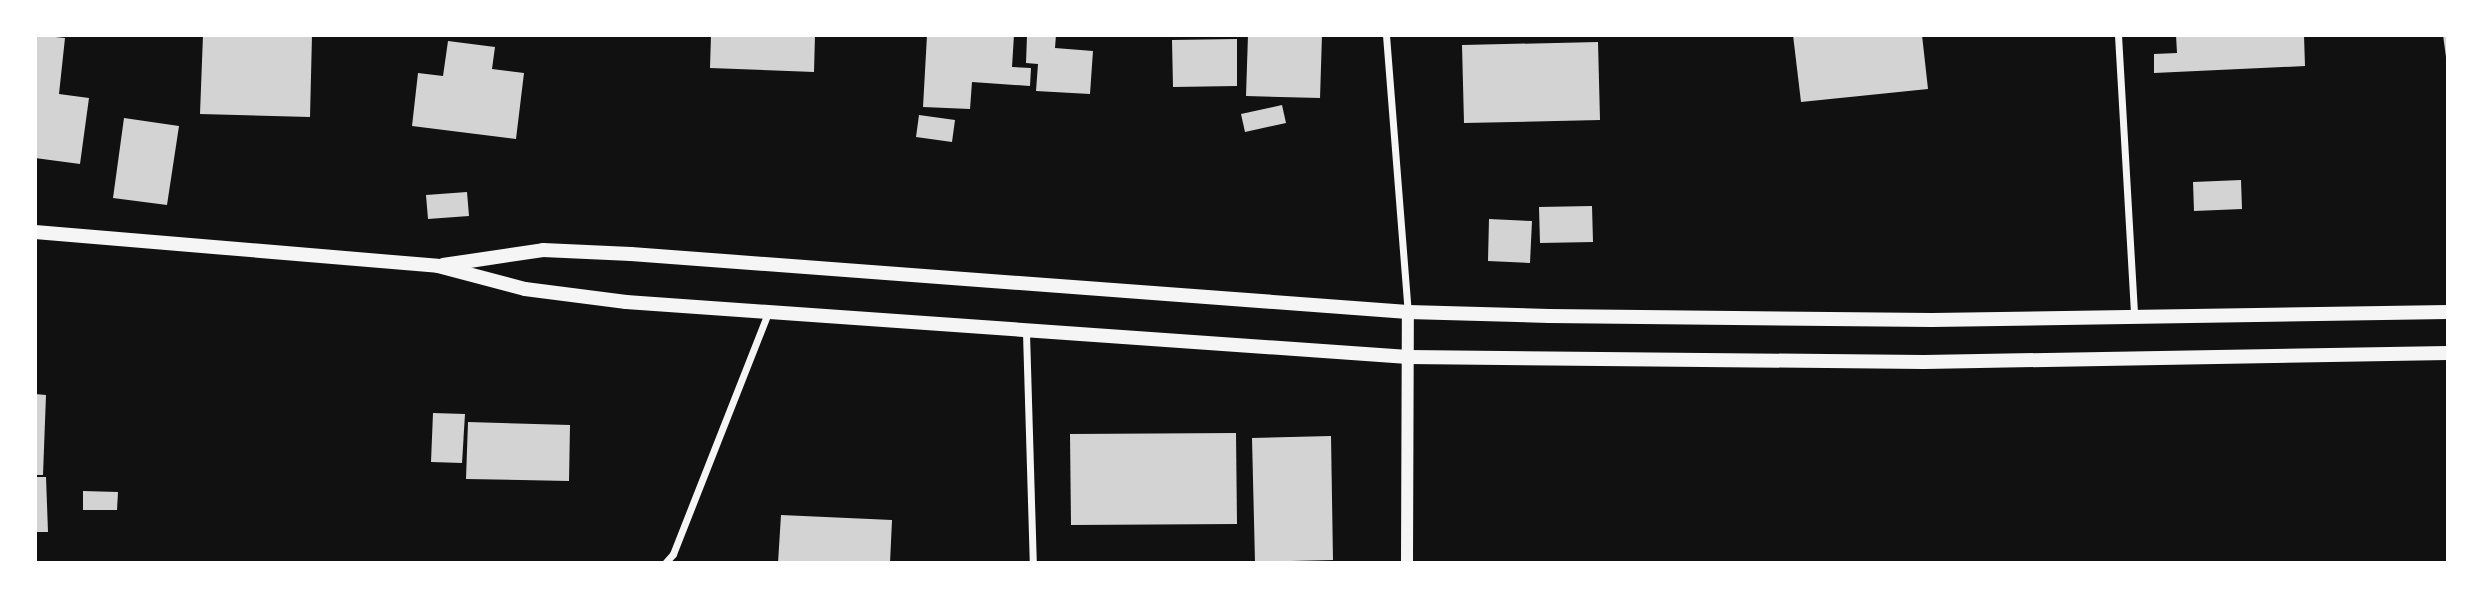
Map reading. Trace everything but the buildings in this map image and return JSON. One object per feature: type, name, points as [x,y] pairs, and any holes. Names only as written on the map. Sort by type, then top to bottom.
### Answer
[{"type":"main road","points":[[35,232],[438,266],[577,296],[1026,333],[1408,357],[1924,362],[2448,353]]},
{"type":"main road","points":[[438,266],[543,250],[631,254],[1408,312],[1744,321],[2448,312]]},
{"type":"street","points":[[1386,35],[1408,312],[1407,563]]},
{"type":"street","points":[[2118,35],[2134,316]]},
{"type":"street","points":[[665,563],[673,554],[768,313]]},
{"type":"street","points":[[1026,333],[1033,563]]}]
